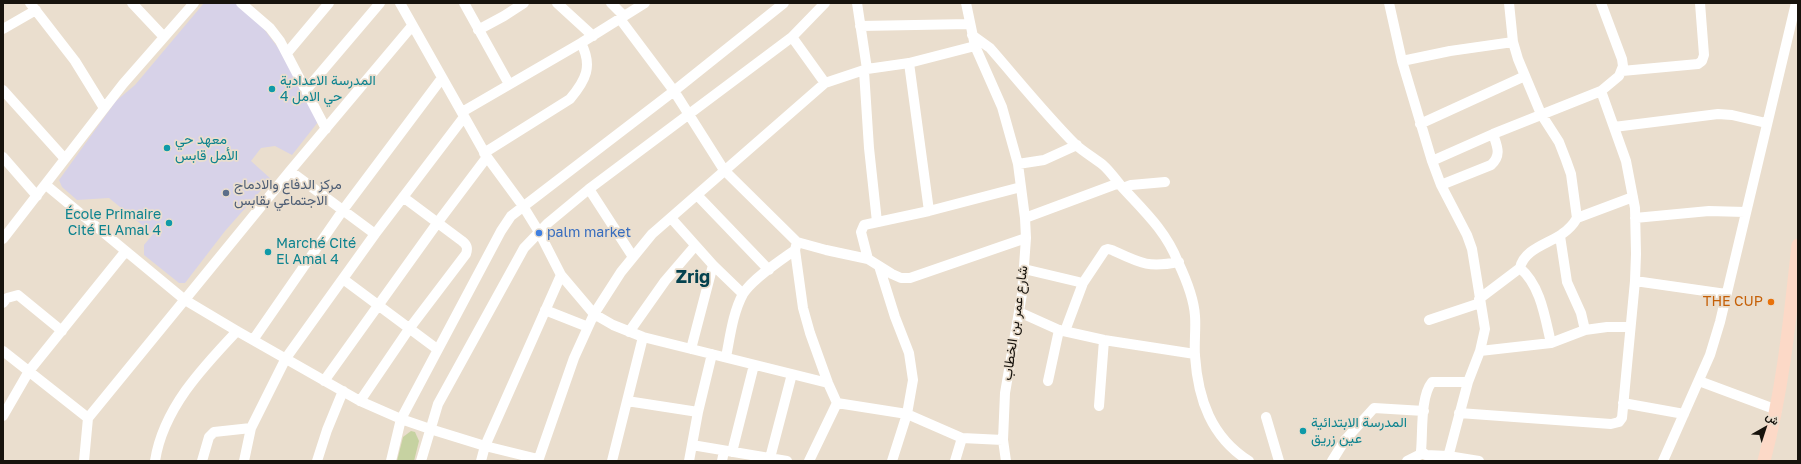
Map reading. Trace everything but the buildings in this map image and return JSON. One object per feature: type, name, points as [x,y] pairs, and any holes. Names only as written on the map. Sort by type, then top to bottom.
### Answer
[{"type":"main road","points":[[1764,461],[1777,410],[1789,329],[1798,245]]},
{"type":"street","points":[[132,3],[164,37]]},
{"type":"street","points":[[3,239],[104,108],[194,3]]},
{"type":"street","points":[[241,3],[270,28],[287,53],[326,129]]},
{"type":"street","points":[[287,53],[329,3]]},
{"type":"street","points":[[306,90],[380,3]]},
{"type":"street","points":[[400,3],[485,155],[523,206],[539,232],[561,275],[594,314],[612,325],[643,337],[828,383]]},
{"type":"street","points":[[464,3],[509,84]]},
{"type":"street","points":[[478,30],[524,3]]},
{"type":"street","points":[[557,3],[593,36]]},
{"type":"street","points":[[612,3],[674,91],[724,170],[796,246],[804,308],[810,333],[837,403],[809,461]]},
{"type":"street","points":[[244,461],[251,428],[286,358],[463,115],[509,84],[593,36],[645,3]]},
{"type":"street","points":[[391,461],[401,419],[437,349],[501,231],[511,216],[674,91],[784,3]]},
{"type":"street","points":[[421,461],[438,404],[524,248],[539,232],[589,189],[792,37],[825,3]]},
{"type":"street","points":[[857,3],[866,70],[869,148],[877,222]]},
{"type":"street","name":"شارع عمر بن الخطاب","points":[[966,3],[975,46],[1002,106],[1018,164],[1025,218],[1026,238],[1024,269],[1019,312],[1005,393],[1003,440],[1006,461]]},
{"type":"street","points":[[1389,3],[1402,61],[1432,162],[1441,185],[1472,249],[1484,329],[1480,351],[1468,382],[1447,458]]},
{"type":"street","points":[[1429,320],[1479,301],[1520,268],[1521,263],[1527,254],[1560,236],[1573,225],[1577,218],[1571,174],[1566,160],[1559,142],[1541,114],[1513,42],[1509,3]]},
{"type":"street","points":[[1432,162],[1493,134],[1601,91],[1619,76],[1622,72],[1622,59],[1601,3]]},
{"type":"street","points":[[1622,72],[1698,64],[1702,61],[1704,55],[1700,3]]},
{"type":"street","points":[[1663,461],[1710,355],[1796,3]]},
{"type":"street","points":[[3,29],[33,7],[75,61],[104,108]]},
{"type":"street","points":[[860,26],[970,24]]},
{"type":"street","points":[[84,461],[88,418],[290,171],[412,26]]},
{"type":"street","points":[[972,36],[990,48],[1077,145],[1104,166],[1154,221],[1174,251],[1192,300],[1195,316],[1195,354],[1197,377],[1205,407],[1224,441],[1249,461]]},
{"type":"street","points":[[792,37],[825,83]]},
{"type":"street","points":[[1402,61],[1450,51],[1513,42]]},
{"type":"street","points":[[324,381],[485,155],[570,99],[579,88],[588,67],[587,54],[581,43]]},
{"type":"street","points":[[46,185],[185,300],[324,381],[360,401],[401,419],[484,446],[538,460],[564,386],[594,314],[633,257],[652,234],[825,83],[866,70],[909,63],[975,46]]},
{"type":"street","points":[[909,63],[930,211]]},
{"type":"street","points":[[1420,124],[1525,76]]},
{"type":"street","points":[[253,340],[343,210],[442,78]]},
{"type":"street","points":[[3,90],[65,159]]},
{"type":"street","points":[[1460,413],[1611,424],[1619,422],[1622,418],[1635,282],[1635,218],[1633,197],[1626,161],[1601,91]]},
{"type":"street","points":[[1614,127],[1718,114],[1732,115],[1766,123]]},
{"type":"street","points":[[1441,185],[1495,161],[1498,149],[1493,134]]},
{"type":"street","points":[[1018,164],[1044,160],[1077,145]]},
{"type":"street","points":[[3,157],[37,196]]},
{"type":"street","points":[[290,171],[376,234]]},
{"type":"street","points":[[1025,218],[1121,186],[1165,182]]},
{"type":"street","points":[[868,259],[861,232],[861,228],[867,224],[930,211],[1021,187]]},
{"type":"street","points":[[589,189],[633,257]]},
{"type":"street","points":[[697,195],[769,270]]},
{"type":"street","points":[[360,401],[409,329],[466,254],[466,244],[403,197]]},
{"type":"street","points":[[1577,218],[1633,197]]},
{"type":"street","points":[[1635,218],[1709,211],[1745,212]]},
{"type":"street","points":[[671,218],[695,246],[743,294]]},
{"type":"street","points":[[1560,236],[1567,282],[1581,313],[1585,330]]},
{"type":"street","points":[[726,357],[734,319],[743,294],[796,246],[826,250],[868,259],[901,278],[910,278],[918,277],[1026,238]]},
{"type":"street","points":[[629,332],[665,281],[695,246]]},
{"type":"street","points":[[1048,381],[1062,330],[1083,283],[1102,253],[1108,249],[1151,265],[1179,262]]},
{"type":"street","points":[[3,416],[29,371],[126,252]]},
{"type":"street","points":[[691,349],[713,265]]},
{"type":"street","points":[[879,266],[912,367],[912,393],[892,461]]},
{"type":"street","points":[[1520,268],[1528,275],[1536,289],[1552,343]]},
{"type":"street","points":[[1024,269],[1083,283]]},
{"type":"street","points":[[481,461],[484,446],[561,275]]},
{"type":"street","points":[[343,279],[437,349]]},
{"type":"street","points":[[1635,282],[1726,294]]},
{"type":"street","points":[[3,303],[7,298],[18,296],[62,330]]},
{"type":"street","points":[[545,310],[588,327]]},
{"type":"street","points":[[1019,312],[1062,330],[1104,340],[1195,354]]},
{"type":"street","points":[[1480,351],[1552,343],[1585,330],[1607,327],[1630,327]]},
{"type":"street","points":[[155,461],[164,431],[186,390],[203,367],[237,331]]},
{"type":"street","points":[[612,461],[643,337]]},
{"type":"street","points":[[1099,406],[1104,340]]},
{"type":"street","points":[[3,351],[88,418]]},
{"type":"street","points":[[689,461],[698,412],[712,354]]},
{"type":"street","points":[[722,461],[728,451],[754,365]]},
{"type":"street","points":[[770,458],[792,374]]},
{"type":"street","points":[[1699,381],[1777,410]]},
{"type":"street","points":[[1468,382],[1432,382],[1427,388],[1421,451],[1426,456],[1479,461]]},
{"type":"street","points":[[317,461],[327,430],[343,391]]},
{"type":"street","points":[[627,401],[698,412]]},
{"type":"street","points":[[837,403],[907,414],[962,438],[1003,440]]},
{"type":"street","points":[[1623,403],[1684,414]]},
{"type":"street","points":[[1332,461],[1345,440],[1374,408],[1424,411]]},
{"type":"street","points":[[1266,417],[1279,461]]},
{"type":"street","points":[[202,461],[209,437],[214,432],[251,428]]},
{"type":"street","points":[[954,461],[962,438]]},
{"type":"street","points":[[692,445],[787,461]]},
{"type":"street","points":[[1407,461],[1423,453]]},
{"type":"shaded area","points":[[204,3],[237,3],[255,17],[279,49],[318,122],[292,155],[275,146],[261,148],[251,161],[271,179],[225,231],[185,283],[179,283],[144,255],[144,245],[153,234],[109,198],[77,200],[62,187],[59,180],[116,101],[135,85]]},
{"type":"green space","points":[[411,431],[415,432],[419,441],[414,461],[397,461],[403,437]]},
{"type":"place","name":"المدرسة الاعدادية حي الامل 4","points":[[272,89]]},
{"type":"place","name":"معهد حي الأمل قابس","points":[[167,148]]},
{"type":"place","name":"مركز الدفاع والادماج الاجتماعي بقابس","points":[[226,193]]},
{"type":"place","name":"École Primaire Cité El Amal 4","points":[[169,223]]},
{"type":"place","name":"palm market","points":[[539,233]]},
{"type":"place","name":"Marché Cité El Amal 4","points":[[268,252]]},
{"type":"place","name":"THE CUP","points":[[1771,302]]},
{"type":"place","name":"المدرسة الابتدائية عين زريق","points":[[1303,431]]},
{"type":"district","name":"Zrig","points":[[693,277]]}]
